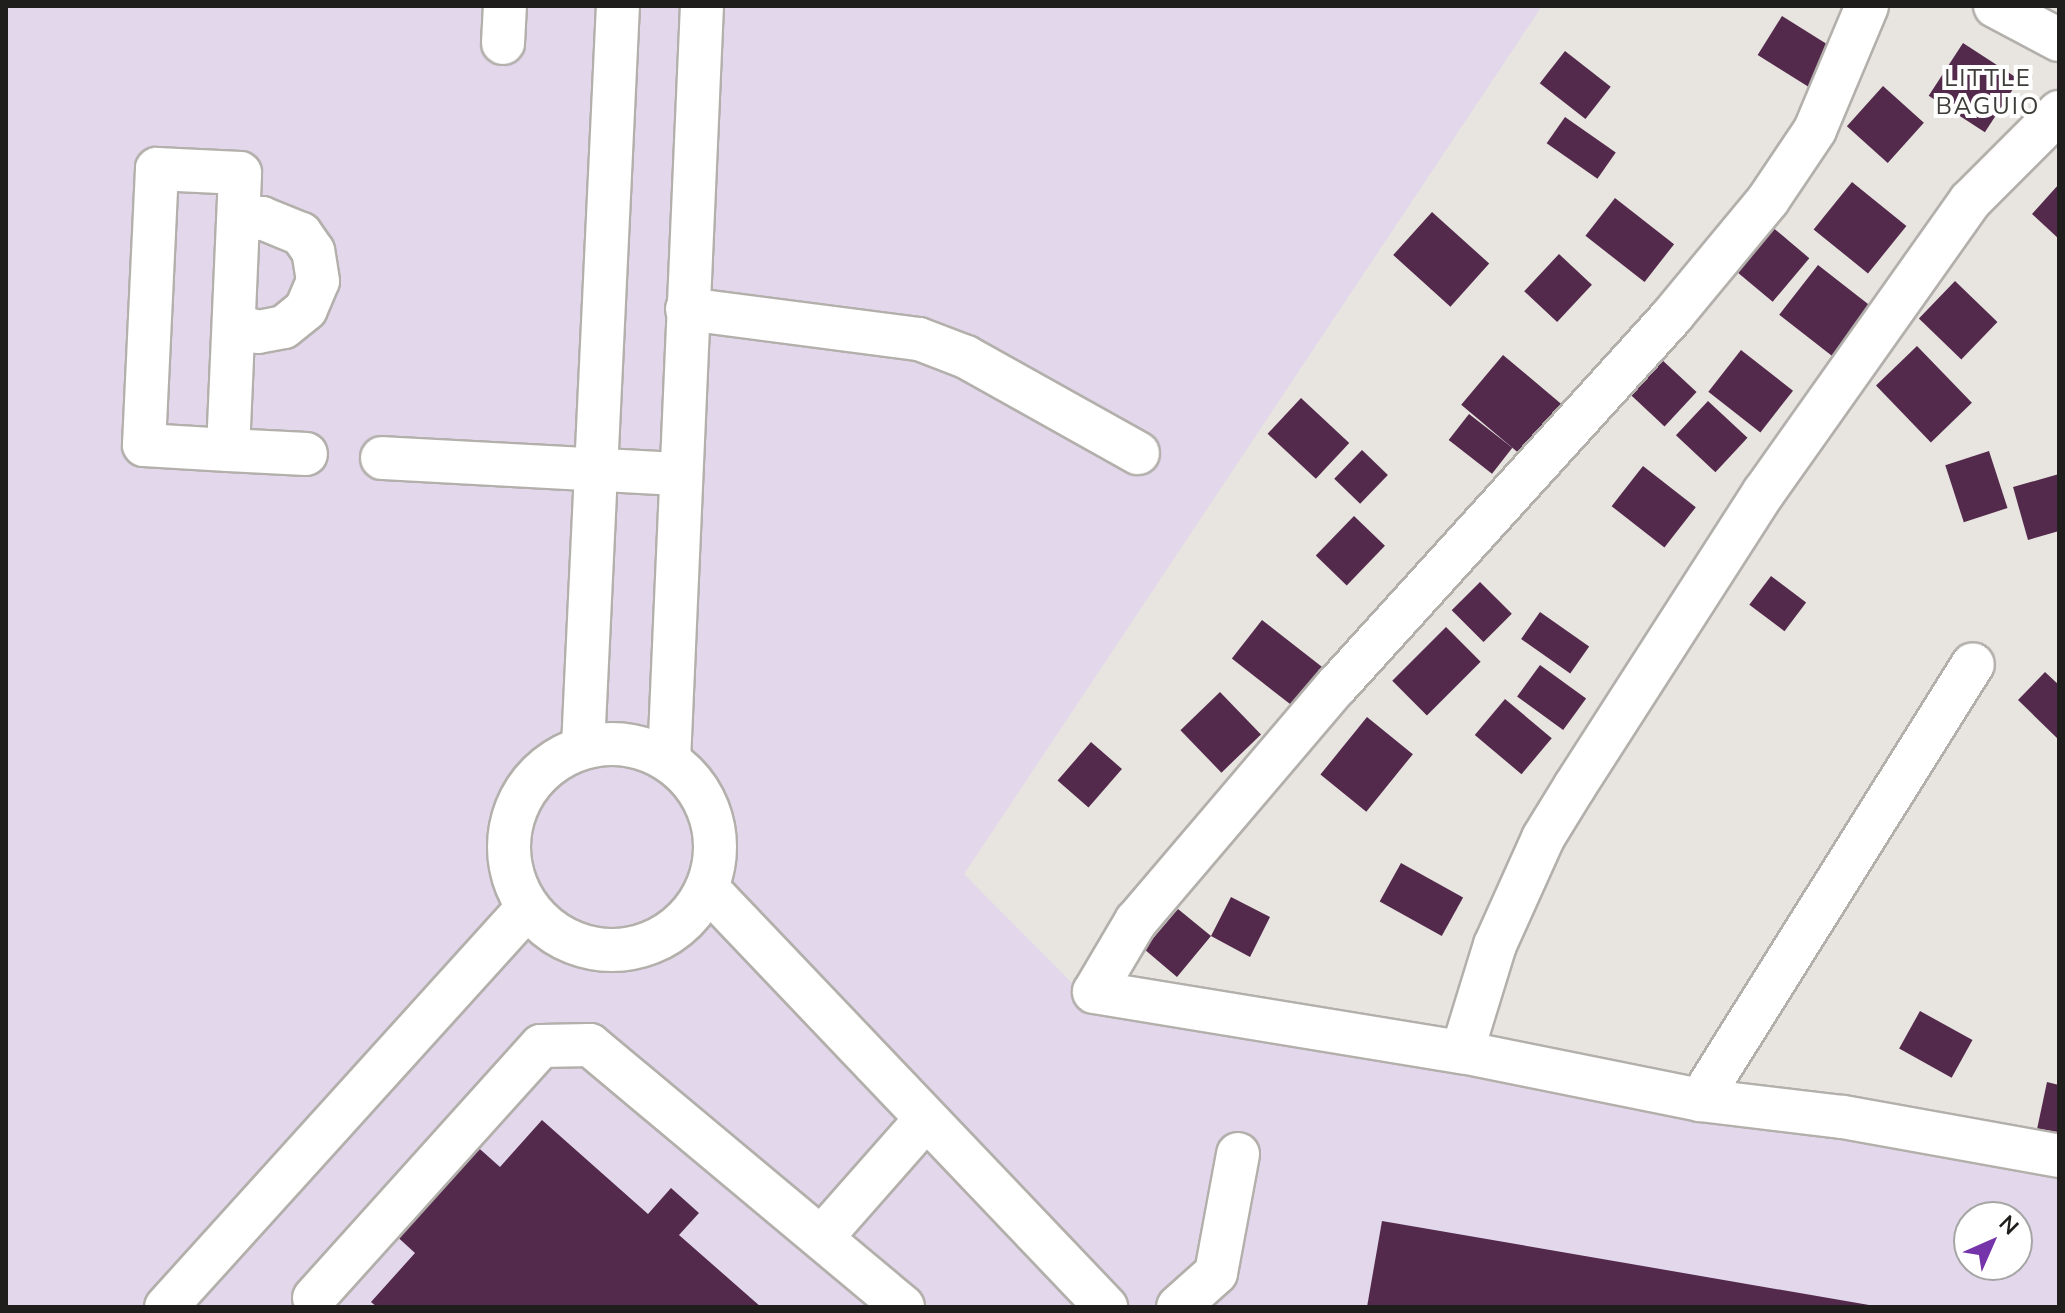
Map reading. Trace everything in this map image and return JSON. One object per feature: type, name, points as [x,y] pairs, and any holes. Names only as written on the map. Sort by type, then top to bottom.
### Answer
[{"type":"street","points":[[583,747],[618,6]]},
{"type":"street","points":[[669,761],[702,6]]},
{"type":"street","points":[[1867,6],[1815,130],[1768,200],[1673,315],[1337,685],[1156,898],[1094,992],[1462,1052],[1700,1100],[1843,1117],[2059,1156]]},
{"type":"street","points":[[1995,6],[2059,40]]},
{"type":"street","points":[[1462,1052],[1495,945],[1543,838],[1575,786],[1764,492],[1970,201],[2059,112]]},
{"type":"street","points":[[228,450],[240,173],[157,169],[144,445],[228,450],[306,454]]},
{"type":"street","points":[[234,325],[258,332],[284,327],[306,309],[318,281],[313,251],[301,234],[262,218],[238,222]]},
{"type":"street","points":[[687,309],[919,339],[966,357],[1138,453]]},
{"type":"street","points":[[382,458],[680,474]]},
{"type":"street","points":[[1700,1100],[1973,664]]},
{"type":"street","points":[[627,745],[669,761],[698,790],[707,808],[715,848],[707,888],[677,926],[635,947],[587,947],[544,925],[528,907],[510,866],[511,823],[530,783],[563,755],[583,747],[627,745]]},
{"type":"street","points":[[707,888],[1106,1307]]},
{"type":"street","points":[[166,1307],[528,907]]},
{"type":"street","points":[[314,1298],[541,1046],[590,1045],[903,1307]]},
{"type":"street","points":[[822,1237],[926,1119]]},
{"type":"street","points":[[1196,1301],[1216,1273],[1238,1154]]},
{"type":"shaded area","points":[[6,6],[1542,6],[964,874],[1098,1009],[2059,1179],[2059,1307],[6,1307]]},
{"type":"building","points":[[1782,16],[1838,51],[1814,90],[1758,55]]},
{"type":"building","points":[[1963,43],[2019,79],[1985,132],[1929,96]]},
{"type":"building","points":[[1565,51],[1611,87],[1585,119],[1540,83]]},
{"type":"building","points":[[1883,86],[1924,123],[1888,163],[1847,126]]},
{"type":"building","points":[[1565,117],[1616,153],[1597,179],[1547,143]]},
{"type":"building","points":[[1852,182],[1906,226],[1868,273],[1814,229]]},
{"type":"building","points":[[2059,184],[2059,239],[2032,214]]},
{"type":"building","points":[[1615,198],[1674,244],[1645,282],[1585,236]]},
{"type":"building","points":[[1432,212],[1489,264],[1450,307],[1393,255]]},
{"type":"building","points":[[1771,226],[1809,258],[1773,302],[1734,270]]},
{"type":"building","points":[[1559,254],[1592,285],[1557,322],[1524,291]]},
{"type":"building","points":[[1818,265],[1883,316],[1845,366],[1779,315]]},
{"type":"building","points":[[1955,281],[1997,322],[1961,359],[1919,318]]},
{"type":"building","points":[[1917,346],[1972,403],[1931,442],[1876,386]]},
{"type":"building","points":[[1741,350],[1793,391],[1760,432],[1708,392]]},
{"type":"building","points":[[1503,355],[1563,405],[1521,455],[1461,405]]},
{"type":"building","points":[[1660,358],[1697,392],[1665,426],[1628,392]]},
{"type":"building","points":[[1301,398],[1349,443],[1316,479],[1268,434]]},
{"type":"building","points":[[1708,401],[1747,438],[1715,472],[1676,435]]},
{"type":"building","points":[[1469,414],[1512,448],[1492,474],[1449,440]]},
{"type":"building","points":[[1362,450],[1388,475],[1360,504],[1334,479]]},
{"type":"building","points":[[1989,451],[2008,508],[1964,522],[1945,465]]},
{"type":"building","points":[[1643,466],[1696,507],[1664,547],[1612,506]]},
{"type":"building","points":[[2059,474],[2059,531],[2028,540],[2013,487]]},
{"type":"building","points":[[1354,516],[1385,546],[1347,585],[1316,556]]},
{"type":"building","points":[[1771,576],[1806,602],[1784,631],[1749,605]]},
{"type":"building","points":[[1480,582],[1512,614],[1484,642],[1452,610]]},
{"type":"building","points":[[1540,612],[1589,646],[1570,673],[1521,639]]},
{"type":"building","points":[[1262,620],[1325,669],[1295,708],[1232,659]]},
{"type":"building","points":[[1446,627],[1481,662],[1427,715],[1392,681]]},
{"type":"building","points":[[1540,665],[1586,699],[1563,730],[1517,697]]},
{"type":"building","points":[[2045,672],[2059,685],[2059,740],[2018,700]]},
{"type":"building","points":[[1220,692],[1261,734],[1221,773],[1180,730]]},
{"type":"building","points":[[1505,699],[1552,738],[1522,774],[1475,735]]},
{"type":"building","points":[[1367,717],[1413,754],[1366,812],[1320,775]]},
{"type":"building","points":[[1091,742],[1122,769],[1088,807],[1058,780]]},
{"type":"building","points":[[1401,863],[1463,897],[1442,936],[1380,901]]},
{"type":"building","points":[[1231,897],[1270,917],[1250,957],[1211,936]]},
{"type":"building","points":[[1178,909],[1211,936],[1177,977],[1144,949]]},
{"type":"building","points":[[1920,1011],[1972,1040],[1952,1078],[1899,1049]]},
{"type":"building","points":[[2047,1082],[2059,1085],[2059,1140],[2036,1134]]},
{"type":"building","points":[[542,1120],[648,1214],[671,1188],[699,1213],[679,1235],[761,1307],[377,1307],[371,1302],[415,1253],[392,1232],[472,1142],[500,1167]]},
{"type":"building","points":[[1382,1221],[1869,1305],[1869,1307],[1367,1307]]},
{"type":"district","name":"LITTLE BAGUIO","points":[[1988,93]]}]
